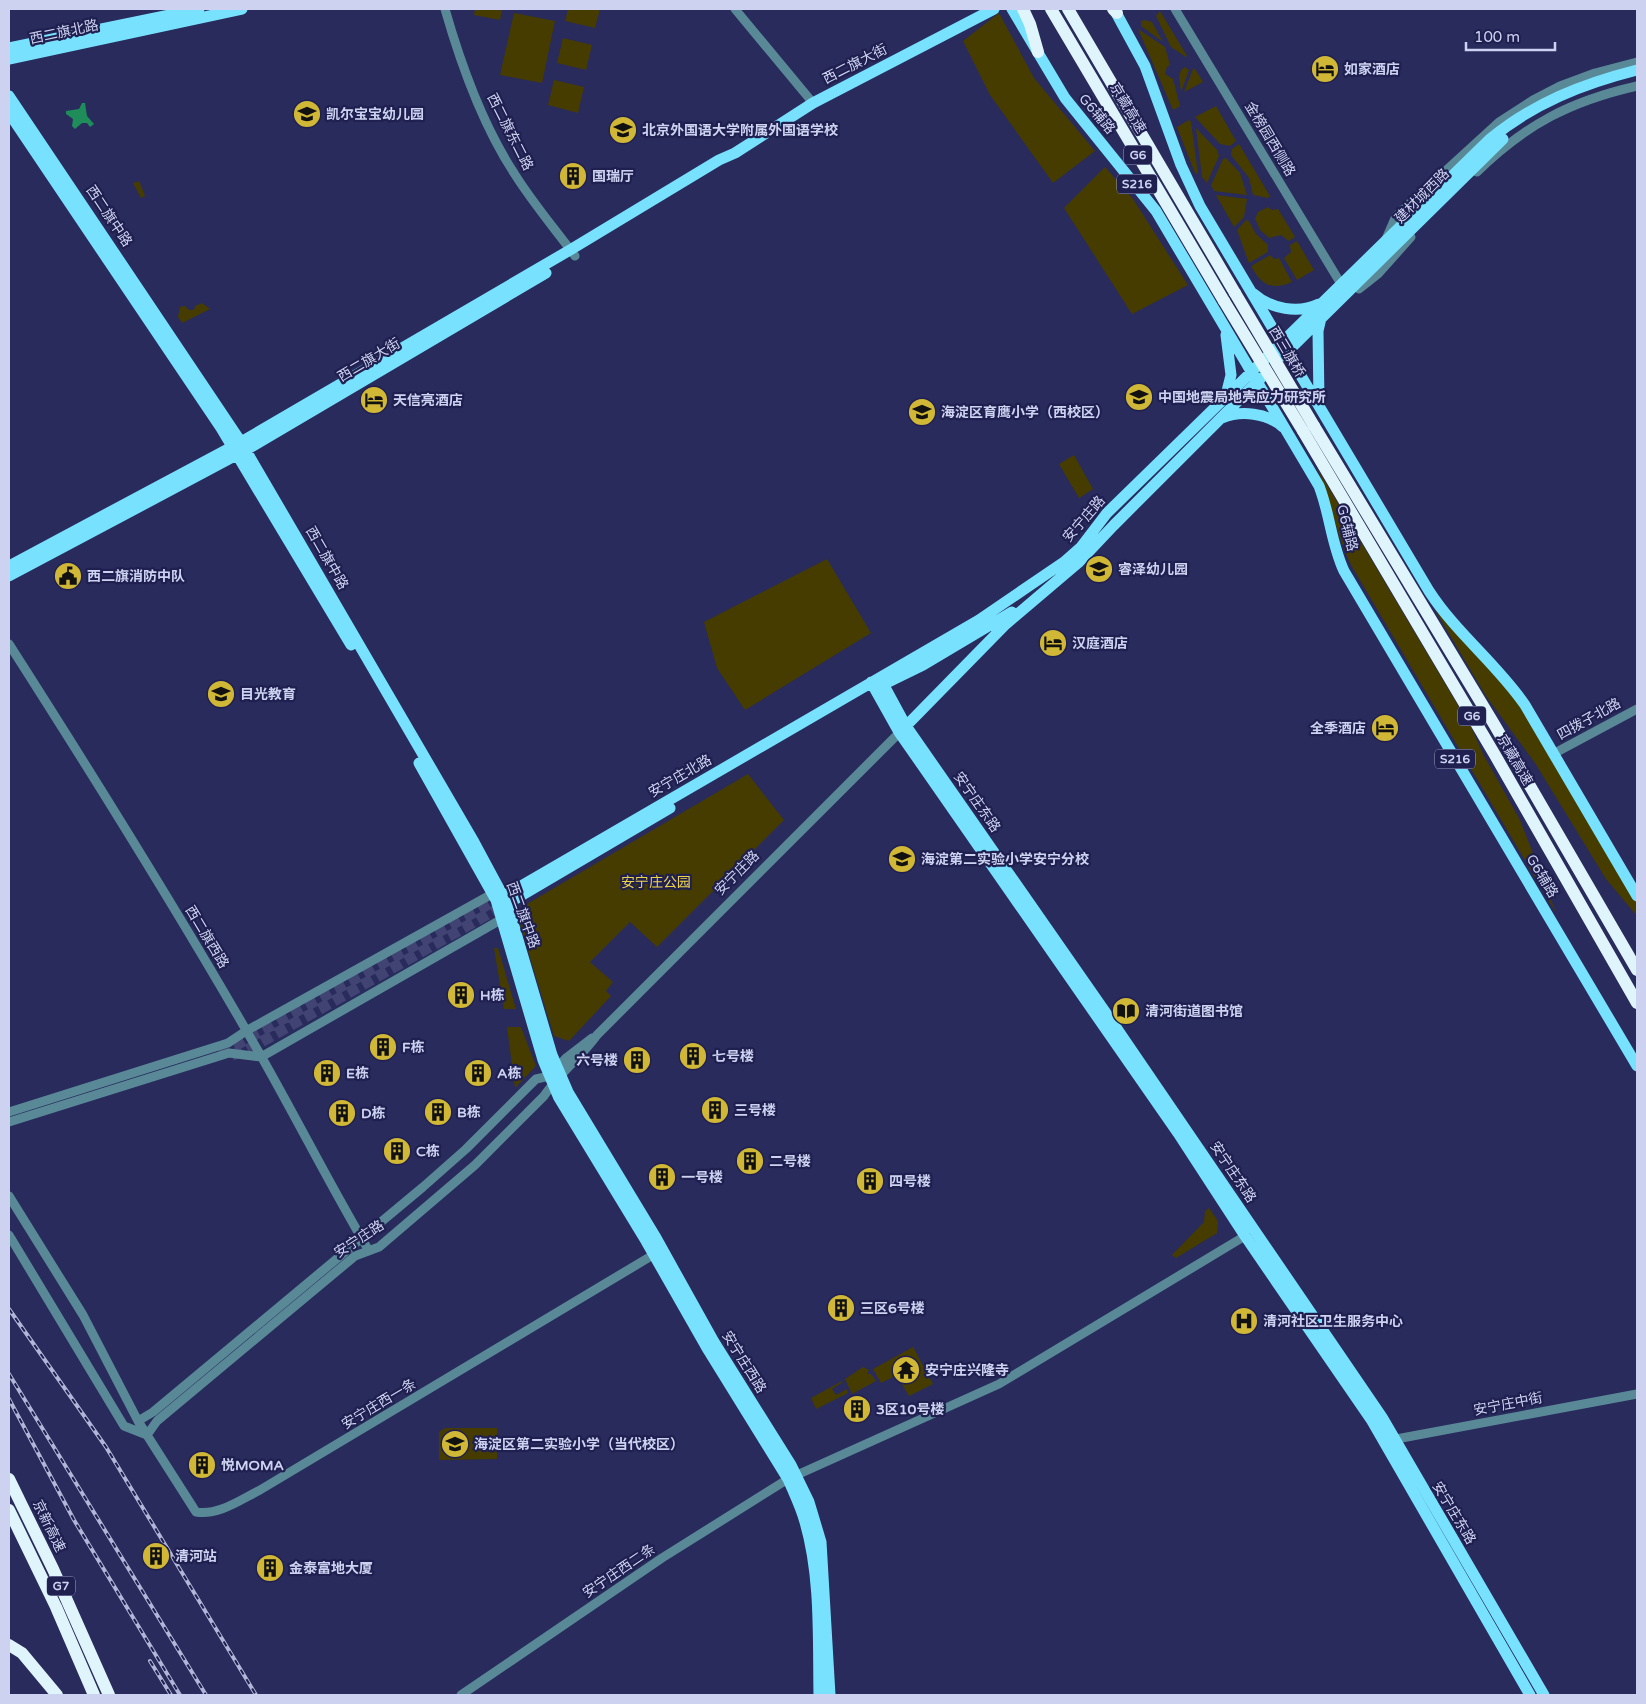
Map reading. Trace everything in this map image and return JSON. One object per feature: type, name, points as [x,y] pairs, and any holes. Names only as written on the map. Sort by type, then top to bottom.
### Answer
[{"type":"highway","points":[[1023,9],[1038,52]]},
{"type":"highway","name":"京藏高速","points":[[1051,9],[1224,301]]},
{"type":"highway","name":"京藏高速","points":[[1068,9],[1235,293]]},
{"type":"highway","name":"西三旗桥","points":[[1235,293],[1309,428]]},
{"type":"highway","name":"西三旗桥","points":[[1224,301],[1309,428]]},
{"type":"highway","name":"京藏高速","points":[[1309,428],[1494,724],[1637,970]]},
{"type":"highway","name":"京藏高速","points":[[1309,428],[1637,1003]]},
{"type":"highway","name":"京新高速","points":[[9,1479],[53,1569],[109,1695]]},
{"type":"highway","name":"京新高速","points":[[9,1510],[56,1607],[94,1695]]},
{"type":"highway","points":[[9,1645],[22,1653],[56,1695]]},
{"type":"main road","name":"西二旗北路","points":[[9,48],[199,9]]},
{"type":"main road","name":"西二旗北路","points":[[9,59],[242,9]]},
{"type":"main road","name":"西二旗大街","points":[[9,576],[239,448],[572,253],[813,103],[994,9]]},
{"type":"main road","name":"G6辅路","points":[[1012,9],[1071,106],[1149,200],[1286,430],[1323,496],[1336,550],[1344,571],[1637,1066]]},
{"type":"main road","points":[[1115,10],[1145,66],[1193,191],[1284,347],[1436,601],[1510,685],[1637,896]]},
{"type":"main road","name":"建材城西路","points":[[1284,347],[1324,301],[1483,145],[1522,115],[1575,88],[1637,70]]},
{"type":"main road","name":"建材城西路","points":[[1284,347],[1320,326],[1505,136],[1542,111],[1566,99],[1594,89],[1637,78]]},
{"type":"main road","name":"西二旗中路","points":[[9,96],[239,448],[474,842],[500,904],[555,1076]]},
{"type":"main road","name":"西二旗中路","points":[[9,113],[239,448]]},
{"type":"main road","points":[[1249,287],[1259,298],[1281,308],[1307,308],[1324,301]]},
{"type":"main road","points":[[1215,310],[1220,316],[1226,316],[1244,310],[1250,301],[1249,287]]},
{"type":"main road","points":[[1223,324],[1227,329],[1235,330],[1253,324],[1258,315],[1257,301]]},
{"type":"main road","points":[[1222,400],[1228,392],[1231,375],[1223,324]]},
{"type":"main road","points":[[1320,326],[1318,390],[1323,413]]},
{"type":"main road","name":"安宁庄路","points":[[902,729],[1037,596],[1092,550],[1217,422],[1254,377],[1284,347]]},
{"type":"main road","name":"安宁庄路","points":[[877,683],[998,609],[1064,562],[1081,546],[1104,516],[1222,400],[1254,377]]},
{"type":"main road","points":[[1286,430],[1283,417],[1289,408],[1305,400],[1315,402],[1323,413]]},
{"type":"main road","points":[[1294,444],[1292,431],[1297,422],[1313,414],[1321,415],[1323,413]]},
{"type":"main road","points":[[1217,422],[1230,415],[1255,415],[1274,421],[1286,430]]},
{"type":"main road","name":"西二旗大街","points":[[9,566],[239,448]]},
{"type":"main road","name":"安宁庄路","points":[[877,683],[923,665],[1037,596]]},
{"type":"main road","name":"安宁庄东路","points":[[877,683],[902,729],[1245,1236],[1372,1421],[1388,1441],[1544,1695]]},
{"type":"main road","name":"安宁庄北路","points":[[500,904],[877,683]]},
{"type":"main road","name":"安宁庄东路","points":[[902,729],[1185,1128],[1382,1417],[1388,1441],[1530,1695]]},
{"type":"main road","name":"安宁庄西路","points":[[555,1076],[568,1092],[658,1252],[714,1342],[814,1515],[821,1542],[826,1587],[830,1695]]},
{"type":"main road","name":"安宁庄西路","points":[[792,1476],[805,1521],[814,1568],[820,1695]]},
{"type":"street","name":"西二旗东二路","points":[[445,9],[454,41],[480,108],[510,165],[572,253]]},
{"type":"street","points":[[735,9],[813,103]]},
{"type":"street","name":"金榜园西侧路","points":[[1175,9],[1341,284]]},
{"type":"street","name":"建材城西路","points":[[1385,241],[1396,216],[1499,122],[1533,100],[1560,86],[1595,73],[1637,62]]},
{"type":"street","name":"建材城西路","points":[[1320,326],[1366,282],[1378,274],[1432,216],[1494,156],[1517,137],[1542,120],[1574,104],[1637,86]]},
{"type":"street","name":"西二旗西路","points":[[9,644],[100,788],[246,1031],[369,1251]]},
{"type":"street","name":"四拨子北路","points":[[1553,754],[1637,709]]},
{"type":"street","name":"安宁庄路","points":[[147,1435],[157,1421],[355,1256],[379,1247],[475,1165],[544,1096],[555,1076],[584,1053],[596,1035],[902,729]]},
{"type":"street","points":[[9,1112],[228,1043],[246,1031],[500,904]]},
{"type":"street","points":[[9,1122],[230,1053],[261,1057],[500,904]]},
{"type":"street","name":"安宁庄路","points":[[138,1422],[153,1412],[466,1149],[536,1079],[555,1076]]},
{"type":"street","name":"安宁庄西一条","points":[[9,1196],[83,1315],[138,1422],[196,1512],[205,1513],[218,1511],[260,1490],[658,1252]]},
{"type":"street","points":[[9,1235],[124,1426],[147,1435]]},
{"type":"street","name":"安宁庄西二条","points":[[460,1695],[662,1558],[792,1476],[999,1384],[1245,1236]]},
{"type":"street","name":"安宁庄中街","points":[[1388,1441],[1637,1394]]},
{"type":"green space","points":[[475,9],[502,9],[500,20],[474,15]]},
{"type":"green space","points":[[568,9],[600,9],[595,28],[565,21]]},
{"type":"green space","points":[[1160,11],[1186,57],[1171,47],[1156,16]]},
{"type":"green space","points":[[514,13],[555,21],[542,83],[500,75]]},
{"type":"green space","points":[[999,13],[1034,78],[1095,151],[1053,183],[990,95],[963,41]]},
{"type":"green space","points":[[1141,21],[1152,22],[1163,42],[1141,26]]},
{"type":"green space","points":[[1138,29],[1165,47],[1170,65],[1167,67],[1165,74],[1173,79],[1180,106],[1173,110]]},
{"type":"green space","points":[[563,38],[592,45],[586,70],[557,63]]},
{"type":"green space","points":[[1185,67],[1189,70],[1181,92],[1179,77],[1181,70]]},
{"type":"green space","points":[[1193,69],[1195,69],[1203,82],[1184,92]]},
{"type":"green space","points":[[554,80],[584,87],[578,113],[548,105]]},
{"type":"green space","points":[[1216,106],[1236,141],[1230,146],[1220,144],[1195,117]]},
{"type":"green space","points":[[1189,120],[1191,122],[1198,174],[1195,173],[1177,127]]},
{"type":"green space","points":[[1196,128],[1217,150],[1219,156],[1207,183],[1202,177]]},
{"type":"green space","points":[[1239,144],[1270,196],[1268,198],[1253,195],[1249,178],[1231,155],[1232,149]]},
{"type":"green space","points":[[1226,158],[1240,173],[1247,195],[1214,191],[1211,185],[1223,159]]},
{"type":"green space","points":[[1105,167],[1133,199],[1188,285],[1132,314],[1064,208]]},
{"type":"green space","points":[[139,181],[145,196],[141,198],[133,183]]},
{"type":"green space","points":[[1216,195],[1247,199],[1244,217],[1234,227]]},
{"type":"green space","points":[[1268,207],[1272,210],[1278,209],[1295,237],[1289,241],[1281,235],[1269,238],[1260,230],[1255,219],[1258,212]]},
{"type":"green space","points":[[1246,220],[1249,221],[1256,234],[1268,245],[1268,252],[1249,263],[1237,230]]},
{"type":"green space","points":[[1297,241],[1314,270],[1297,280],[1284,258],[1291,252],[1290,245]]},
{"type":"green space","points":[[1270,255],[1274,259],[1279,258],[1292,282],[1273,286],[1259,278],[1251,266]]},
{"type":"green space","points":[[202,303],[210,309],[182,323],[178,317],[180,307],[185,306],[189,310],[194,310],[195,306]]},
{"type":"green space","points":[[1074,455],[1093,489],[1079,498],[1059,464]]},
{"type":"green space","points":[[1317,468],[1472,729],[1483,754],[1520,820],[1556,913],[1351,565]]},
{"type":"green space","points":[[827,559],[871,633],[745,710],[717,668],[704,622]]},
{"type":"green space","points":[[1435,610],[1500,678],[1520,704],[1637,902],[1637,916],[1606,879],[1535,763],[1486,696]]},
{"type":"green space","name":"安宁庄公园","points":[[748,774],[784,820],[657,947],[630,922],[590,962],[613,982],[606,991],[611,996],[569,1041],[554,1036],[518,918],[527,904]]},
{"type":"green space","points":[[494,948],[498,948],[516,1009],[504,1009]]},
{"type":"green space","points":[[507,1027],[521,1027],[536,1066],[515,1088]]},
{"type":"green space","points":[[1209,1208],[1218,1221],[1217,1233],[1176,1258],[1172,1255],[1204,1222],[1205,1211]]},
{"type":"green space","points":[[913,1347],[933,1384],[909,1396],[898,1377],[893,1377],[881,1383],[873,1369]]},
{"type":"green space","points":[[863,1367],[869,1370],[867,1374],[871,1374],[876,1381],[852,1394],[845,1379]]},
{"type":"green space","points":[[842,1381],[832,1389],[836,1395],[847,1389],[848,1393],[816,1409],[811,1398]]},
{"type":"green space","points":[[445,1428],[497,1428],[497,1459],[439,1460],[439,1432]]},
{"type":"shaded area","points":[[82,103],[85,103],[87,116],[94,124],[90,127],[87,123],[82,123],[75,129],[72,126],[73,119],[66,114],[66,111],[79,109]]},
{"type":"tunnel","points":[[218,1050],[240,1043],[496,900]]},
{"type":"tunnel","points":[[232,1055],[245,1051],[499,908]]},
{"type":"railway","points":[[9,1309],[106,1447],[256,1695]]},
{"type":"railway","points":[[9,1374],[206,1695]]},
{"type":"railway","points":[[9,1399],[74,1520],[180,1695]]},
{"type":"railway","points":[[150,1661],[171,1695]]},
{"type":"place","name":"如家酒店","points":[[1325,69]]},
{"type":"place","name":"凯尔宝宝幼儿园","points":[[307,114]]},
{"type":"place","name":"北京外国语大学附属外国语学校","points":[[623,130]]},
{"type":"place","name":"国瑞厅","points":[[573,176]]},
{"type":"place","name":"中国地震局地壳应力研究所","points":[[1139,397]]},
{"type":"place","name":"天信亮酒店","points":[[374,400]]},
{"type":"place","name":"海淀区育鹰小学（西校区）","points":[[922,412]]},
{"type":"place","name":"睿泽幼儿园","points":[[1099,569]]},
{"type":"place","name":"西二旗消防中队","points":[[68,576]]},
{"type":"place","name":"汉庭酒店","points":[[1053,643]]},
{"type":"place","name":"目光教育","points":[[221,694]]},
{"type":"place","name":"全季酒店","points":[[1385,728]]},
{"type":"place","name":"海淀第二实验小学安宁分校","points":[[902,859]]},
{"type":"place","name":"H栋","points":[[461,995]]},
{"type":"place","name":"清河街道图书馆","points":[[1126,1011]]},
{"type":"place","name":"F栋","points":[[383,1047]]},
{"type":"place","name":"七号楼","points":[[693,1056]]},
{"type":"place","name":"六号楼","points":[[637,1060]]},
{"type":"place","name":"E栋","points":[[327,1073]]},
{"type":"place","name":"A栋","points":[[478,1073]]},
{"type":"place","name":"三号楼","points":[[715,1110]]},
{"type":"place","name":"B栋","points":[[438,1112]]},
{"type":"place","name":"D栋","points":[[342,1113]]},
{"type":"place","name":"C栋","points":[[397,1151]]},
{"type":"place","name":"二号楼","points":[[750,1161]]},
{"type":"place","name":"一号楼","points":[[662,1177]]},
{"type":"place","name":"四号楼","points":[[870,1181]]},
{"type":"place","name":"三区6号楼","points":[[841,1308]]},
{"type":"place","name":"清河社区卫生服务中心","points":[[1244,1321]]},
{"type":"place","name":"安宁庄兴隆寺","points":[[906,1370]]},
{"type":"place","name":"3区10号楼","points":[[857,1409]]},
{"type":"place","name":"海淀区第二实验小学（当代校区）","points":[[455,1444]]},
{"type":"place","name":"悦MOMA","points":[[202,1465]]},
{"type":"place","name":"清河站","points":[[156,1556]]},
{"type":"place","name":"金泰富地大厦","points":[[270,1568]]}]
